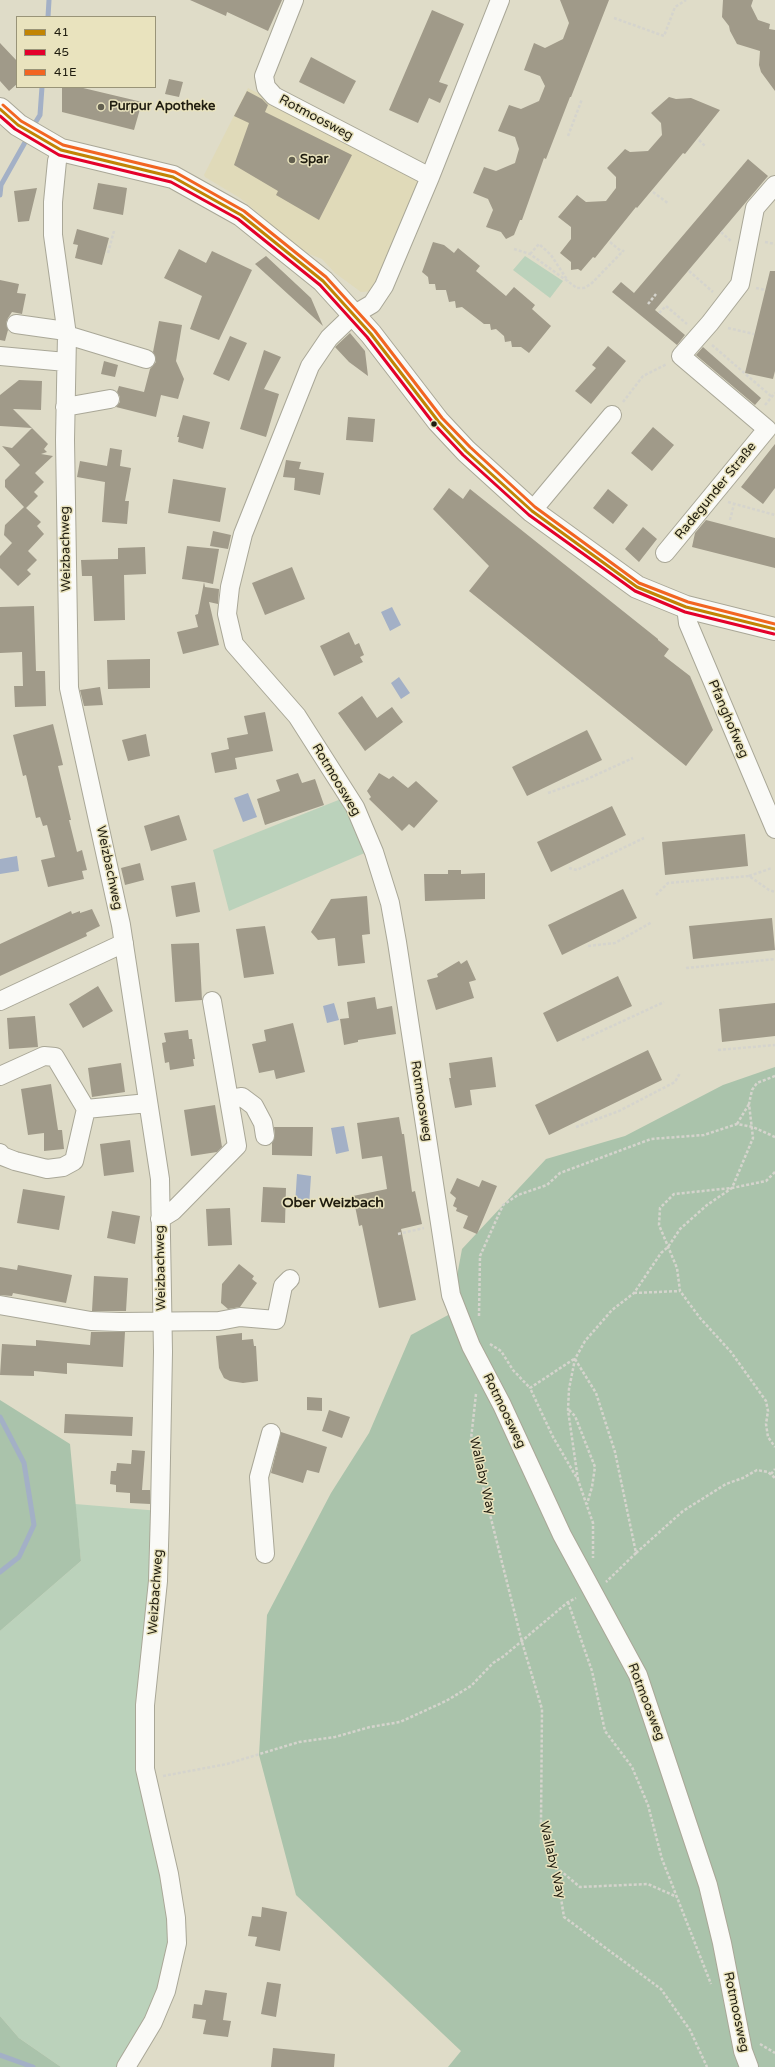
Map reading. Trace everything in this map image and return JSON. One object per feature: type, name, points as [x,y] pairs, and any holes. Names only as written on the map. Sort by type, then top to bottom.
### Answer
[{"type":"main road","points":[[0,109],[18,125],[52,145],[173,177],[235,212],[323,281],[371,334],[444,426],[466,451],[532,511],[637,587],[686,607],[775,629]]},
{"type":"street","name":"Rotmoosweg","points":[[294,0],[264,76],[266,87],[274,96],[430,178]]},
{"type":"street","name":"Rotmoosweg","points":[[500,0],[430,178],[384,286],[372,304],[353,315],[328,338],[307,373],[242,534],[230,587],[227,614],[234,644],[297,716],[354,807],[374,852],[390,903],[397,942],[451,1295],[474,1341],[562,1535],[638,1675],[664,1748],[708,1885],[722,1944],[743,2051],[749,2067]]},
{"type":"street","name":"Weizbachweg","points":[[52,145],[57,161],[53,202],[53,235],[67,333],[65,408],[69,688],[124,943],[160,1179],[162,1322],[158,1581],[145,1705],[147,1779],[169,1874],[176,1918],[176,1943],[174,1962],[166,1991],[153,2022],[126,2067]]},
{"type":"street","points":[[681,356],[705,329],[740,284],[755,208],[775,185]]},
{"type":"street","points":[[16,324],[67,333],[146,359]]},
{"type":"street","points":[[0,356],[66,362]]},
{"type":"street","name":"Radegunder Straße","points":[[665,553],[767,430],[681,356]]},
{"type":"street","points":[[65,408],[110,399]]},
{"type":"street","points":[[532,511],[555,492],[612,415]]},
{"type":"street","name":"Pfanghofweg","points":[[686,607],[688,623],[775,829]]},
{"type":"street","points":[[0,1001],[124,943]]},
{"type":"street","points":[[160,1219],[173,1211],[241,1153],[229,1099],[212,1001]]},
{"type":"street","points":[[0,1076],[44,1056],[55,1057],[86,1109],[74,1160],[63,1167],[47,1169],[15,1161],[2,1156],[0,1153]]},
{"type":"street","points":[[229,1099],[242,1097],[254,1106],[263,1123],[264,1136]]},
{"type":"street","points":[[86,1109],[148,1103]]},
{"type":"street","points":[[0,1305],[91,1321],[219,1321],[240,1318],[276,1320],[283,1286],[290,1279]]},
{"type":"street","points":[[265,1554],[259,1477],[271,1433]]},
{"type":"path","points":[[614,18],[664,36],[675,7],[686,0]]},
{"type":"path","points":[[568,136],[582,99]]},
{"type":"path","points":[[699,140],[706,146]]},
{"type":"path","points":[[653,192],[668,204]]},
{"type":"path","points":[[108,253],[114,231]]},
{"type":"path","points":[[514,249],[530,254],[570,284],[577,288],[584,288],[591,284],[623,251],[610,242]]},
{"type":"path","points":[[530,254],[539,244],[551,255],[570,284]]},
{"type":"path","points":[[689,271],[726,302]]},
{"type":"path","points":[[648,304],[656,294]]},
{"type":"path","points":[[659,313],[666,306],[705,329],[772,397]]},
{"type":"path","points":[[705,329],[754,334]]},
{"type":"path","points":[[612,415],[643,376],[681,356]]},
{"type":"path","points":[[710,498],[775,515]]},
{"type":"path","points":[[730,520],[734,504]]},
{"type":"path","points":[[548,793],[585,780],[633,758]]},
{"type":"path","points":[[569,868],[577,870],[644,838]]},
{"type":"path","points":[[656,895],[668,883],[749,876],[772,868]]},
{"type":"path","points":[[749,876],[775,892]]},
{"type":"path","points":[[588,946],[615,943],[652,922]]},
{"type":"path","points":[[686,968],[775,959]]},
{"type":"path","points":[[582,1040],[664,1002]]},
{"type":"path","points":[[718,1050],[775,1045]]},
{"type":"path","points":[[576,1127],[619,1111],[675,1082],[680,1072]]},
{"type":"path","points":[[737,1124],[749,1104],[752,1090],[757,1083],[775,1076]]},
{"type":"path","points":[[578,1480],[568,1410],[569,1389],[575,1359],[585,1341],[612,1310],[634,1293],[661,1253],[668,1247],[680,1229],[707,1205],[732,1188],[754,1138],[749,1104]]},
{"type":"path","points":[[590,1586],[594,1555],[593,1523],[578,1480],[553,1437],[530,1388],[513,1370],[501,1351],[474,1341],[480,1256],[503,1205],[518,1195],[547,1185],[560,1173],[651,1139],[704,1135],[737,1124],[753,1127],[775,1137]]},
{"type":"path","points":[[775,1172],[766,1181],[732,1188],[674,1194],[660,1208],[659,1225],[677,1268],[680,1291],[700,1318],[731,1352],[766,1402],[768,1412],[766,1424],[768,1437],[775,1446]]},
{"type":"path","points":[[398,1234],[440,1224]]},
{"type":"path","points":[[634,1293],[680,1291]]},
{"type":"path","points":[[530,1388],[575,1359]]},
{"type":"path","points":[[575,1359],[596,1393],[615,1452],[636,1553]]},
{"type":"path","name":"Wallaby Way","points":[[477,1386],[471,1439],[522,1642],[542,1709],[542,1823],[556,1867],[564,1917],[661,1989],[690,2030],[707,2067]]},
{"type":"path","points":[[568,1410],[575,1416],[595,1467],[592,1487],[587,1504]]},
{"type":"path","points":[[771,1474],[775,1469]]},
{"type":"path","points":[[147,1779],[227,1764],[299,1742],[336,1737],[370,1727],[400,1722],[446,1702],[471,1686],[493,1663],[522,1642],[568,1602],[636,1553],[683,1511],[726,1484],[743,1478],[757,1470],[768,1472],[775,1478]]},
{"type":"path","points":[[568,1602],[592,1671],[605,1731],[632,1767],[648,1805],[662,1859],[713,1990]]},
{"type":"path","points":[[556,1867],[580,1887],[648,1884],[677,1898]]},
{"type":"shaded area","points":[[248,88],[424,178],[376,291],[361,292],[335,273],[322,259],[304,252],[240,198],[205,177],[204,175]]},
{"type":"green space","points":[[525,256],[563,281],[550,298],[513,270]]},
{"type":"green space","points":[[341,799],[367,852],[229,911],[213,850]]},
{"type":"green space","points":[[775,1067],[775,2067],[448,2067],[461,2051],[296,1895],[259,1755],[267,1615],[331,1493],[369,1433],[411,1335],[450,1314],[462,1249],[546,1159],[625,1136],[723,1085]]},
{"type":"green space","points":[[0,1400],[70,1444],[81,1561],[0,1631]]},
{"type":"green space","points":[[75,1504],[160,1511],[145,1705],[177,1943],[126,2067],[61,2067],[19,2038],[0,2016],[0,1631],[81,1561]]},
{"type":"green space","points":[[0,2016],[19,2038],[61,2067],[0,2067]]},
{"type":"water","points":[[392,607],[401,625],[390,631],[381,612]]},
{"type":"water","points":[[399,677],[410,693],[401,699],[391,683]]},
{"type":"water","points":[[248,793],[257,817],[243,822],[234,798]]},
{"type":"water","points":[[17,856],[19,871],[0,874],[0,859]]},
{"type":"water","points":[[334,1003],[339,1020],[327,1023],[323,1006]]},
{"type":"water","points":[[344,1126],[349,1151],[336,1154],[331,1128]]},
{"type":"water","points":[[297,1174],[311,1176],[309,1206],[295,1205]]},
{"type":"building","points":[[190,0],[282,0],[268,31],[227,12],[226,16]]},
{"type":"building","points":[[560,0],[609,0],[546,159],[544,158],[522,220],[520,220],[514,235],[506,239],[501,232],[486,227],[493,210],[488,199],[473,193],[484,167],[496,171],[515,163],[519,149],[515,137],[498,131],[509,105],[521,109],[539,101],[545,86],[540,76],[524,70],[534,43],[545,48],[563,39],[569,23]]},
{"type":"building","points":[[723,0],[753,0],[751,6],[758,20],[770,24],[769,29],[775,30],[775,91],[761,72],[759,65],[760,51],[737,44],[729,26],[722,17]]},
{"type":"building","points":[[432,10],[464,24],[439,82],[448,85],[440,103],[429,98],[418,123],[389,110]]},
{"type":"building","points":[[0,43],[16,60],[16,85],[9,91],[0,81]]},
{"type":"building","points":[[311,57],[356,81],[344,104],[299,82]]},
{"type":"building","points":[[169,79],[183,82],[179,97],[165,94]]},
{"type":"building","name":"Purpur Apotheke","points":[[62,88],[83,88],[142,102],[134,130],[62,112]]},
{"type":"building","name":"Spar","points":[[247,91],[262,99],[268,105],[265,112],[352,155],[319,220],[276,195],[278,191],[234,165],[249,123],[234,116]]},
{"type":"building","points":[[669,97],[676,99],[691,98],[720,110],[685,154],[683,153],[637,208],[636,207],[595,258],[593,257],[581,271],[578,269],[571,270],[571,262],[560,253],[571,239],[571,227],[558,217],[577,195],[586,202],[606,201],[616,188],[616,177],[607,168],[625,149],[630,152],[648,151],[662,135],[661,123],[651,113]]},
{"type":"building","points":[[748,159],[768,176],[655,310],[685,335],[677,345],[612,292],[621,282],[634,293]]},
{"type":"building","points":[[98,183],[127,188],[123,215],[93,209]]},
{"type":"building","points":[[37,188],[29,221],[18,222],[14,191]]},
{"type":"building","points":[[77,229],[109,238],[102,265],[75,258],[78,245],[73,244]]},
{"type":"building","points":[[433,242],[444,245],[454,253],[458,248],[480,266],[476,271],[506,296],[514,287],[535,305],[532,309],[551,326],[529,353],[521,347],[512,347],[511,341],[505,342],[504,336],[496,329],[491,330],[490,324],[484,324],[462,307],[456,308],[455,301],[449,302],[446,290],[436,290],[435,284],[429,284],[428,277],[422,272]]},
{"type":"building","points":[[179,249],[206,263],[212,251],[252,270],[219,340],[190,329],[202,296],[164,278]]},
{"type":"building","points":[[266,256],[311,298],[323,326],[255,264]]},
{"type":"building","points":[[770,271],[775,271],[775,371],[773,379],[745,373]]},
{"type":"building","points":[[0,280],[19,284],[17,293],[26,294],[22,314],[12,312],[8,318],[6,323],[8,330],[5,341],[0,340]]},
{"type":"building","points":[[159,321],[182,325],[176,361],[184,379],[178,399],[161,395],[156,417],[116,407],[120,402],[120,397],[117,392],[119,386],[144,392],[150,369],[156,362],[153,352]]},
{"type":"building","points":[[350,333],[365,351],[368,376],[349,362],[335,347]]},
{"type":"building","points":[[230,336],[247,343],[229,381],[213,374]]},
{"type":"building","points":[[608,346],[626,361],[591,404],[575,391],[596,368],[592,365]]},
{"type":"building","points":[[703,347],[761,398],[755,405],[696,355]]},
{"type":"building","points":[[264,350],[281,357],[264,389],[279,394],[266,437],[240,429]]},
{"type":"building","points":[[104,361],[118,365],[115,377],[101,374]]},
{"type":"building","points":[[19,380],[42,381],[41,410],[13,409],[32,428],[0,426],[0,395]]},
{"type":"building","points":[[183,415],[210,422],[203,449],[178,442],[179,437],[177,437]]},
{"type":"building","points":[[348,417],[375,419],[373,442],[346,440]]},
{"type":"building","points":[[653,427],[674,445],[652,471],[631,453]]},
{"type":"building","points":[[32,428],[48,444],[44,449],[47,452],[41,454],[53,456],[35,473],[44,482],[34,492],[38,496],[26,508],[41,522],[37,526],[44,534],[28,551],[37,560],[27,570],[31,574],[18,586],[0,568],[0,556],[12,543],[4,535],[5,525],[24,507],[5,487],[5,480],[20,465],[2,446],[12,448]]},
{"type":"building","points":[[775,444],[775,488],[763,504],[741,487]]},
{"type":"building","points":[[110,448],[122,450],[120,466],[131,468],[125,501],[129,501],[127,524],[102,522],[105,482],[77,477],[80,461],[107,466]]},
{"type":"building","points":[[286,460],[301,462],[299,469],[324,473],[320,495],[294,490],[295,478],[283,477]]},
{"type":"building","points":[[173,479],[226,488],[220,522],[168,513]]},
{"type":"building","points":[[449,488],[463,499],[470,489],[669,649],[664,656],[690,676],[713,730],[686,766],[469,591],[489,566],[433,509]]},
{"type":"building","points":[[608,489],[628,505],[613,524],[593,508]]},
{"type":"building","points":[[706,520],[775,538],[775,568],[692,547],[695,533]]},
{"type":"building","points":[[643,527],[657,539],[639,562],[625,549]]},
{"type":"building","points":[[213,531],[231,535],[228,549],[210,546]]},
{"type":"building","points":[[187,546],[219,549],[213,584],[182,579]]},
{"type":"building","points":[[145,547],[146,574],[124,575],[125,620],[94,621],[92,576],[82,576],[81,560],[118,559],[118,548]]},
{"type":"building","points":[[292,567],[305,599],[265,615],[252,583]]},
{"type":"building","points":[[204,582],[205,587],[219,589],[218,604],[209,602],[219,645],[183,654],[177,632],[198,627],[195,615],[198,614]]},
{"type":"building","points":[[34,606],[36,671],[45,671],[46,706],[15,707],[14,686],[23,686],[22,652],[0,653],[0,607]]},
{"type":"building","points":[[349,632],[355,645],[359,643],[364,655],[360,657],[363,662],[334,676],[320,646]]},
{"type":"building","points":[[150,659],[150,688],[108,689],[107,660]]},
{"type":"building","points":[[100,687],[103,705],[84,706],[80,690]]},
{"type":"building","points":[[362,696],[377,718],[392,707],[403,722],[365,751],[338,713]]},
{"type":"building","points":[[265,712],[273,751],[235,758],[237,769],[215,773],[211,753],[229,749],[227,738],[248,734],[244,716]]},
{"type":"building","points":[[53,724],[63,765],[58,766],[71,820],[69,820],[77,852],[82,850],[87,870],[82,871],[84,879],[48,887],[41,860],[55,857],[47,825],[43,826],[40,817],[36,818],[26,775],[23,776],[13,735]]},
{"type":"building","points":[[587,730],[602,760],[527,796],[512,767]]},
{"type":"building","points":[[146,734],[150,756],[128,761],[122,740]]},
{"type":"building","points":[[298,773],[302,783],[315,779],[324,805],[265,825],[257,799],[280,791],[276,780]]},
{"type":"building","points":[[379,773],[389,779],[393,776],[408,788],[416,781],[438,801],[414,828],[409,824],[402,831],[369,799],[371,797],[367,791]]},
{"type":"building","points":[[612,806],[626,835],[551,872],[537,842]]},
{"type":"building","points":[[179,815],[187,840],[151,851],[144,826]]},
{"type":"building","points":[[745,834],[748,866],[665,875],[662,842]]},
{"type":"building","points":[[140,863],[144,880],[125,885],[121,868]]},
{"type":"building","points":[[448,870],[461,870],[461,874],[485,873],[485,899],[425,901],[424,874],[448,874]]},
{"type":"building","points":[[195,882],[200,912],[176,917],[171,886]]},
{"type":"building","points":[[623,889],[637,918],[562,955],[548,925]]},
{"type":"building","points":[[367,896],[370,934],[362,935],[365,963],[338,966],[335,938],[318,940],[311,932],[331,899]]},
{"type":"building","points":[[92,909],[100,926],[86,933],[87,936],[0,976],[0,944],[71,911],[72,914]]},
{"type":"building","points":[[772,918],[775,950],[693,959],[689,926]]},
{"type":"building","points":[[265,926],[274,974],[244,978],[236,929]]},
{"type":"building","points":[[199,943],[202,1000],[175,1002],[171,944]]},
{"type":"building","points":[[467,960],[476,980],[469,982],[474,998],[436,1010],[427,980],[438,977],[437,974],[459,961],[461,964]]},
{"type":"building","points":[[618,976],[632,1006],[557,1042],[543,1013]]},
{"type":"building","points":[[98,986],[113,1011],[83,1028],[69,1004]]},
{"type":"building","points":[[375,997],[377,1009],[392,1006],[396,1034],[358,1040],[358,1042],[344,1045],[340,1019],[349,1018],[347,1002]]},
{"type":"building","points":[[775,1003],[775,1036],[722,1042],[719,1009]]},
{"type":"building","points":[[35,1016],[38,1047],[9,1049],[7,1018]]},
{"type":"building","points":[[293,1023],[305,1072],[276,1079],[274,1070],[259,1073],[252,1044],[266,1041],[264,1030]]},
{"type":"building","points":[[188,1030],[189,1039],[192,1039],[195,1059],[193,1059],[194,1066],[170,1070],[169,1062],[165,1063],[162,1043],[166,1042],[164,1033]]},
{"type":"building","points":[[648,1050],[662,1080],[549,1135],[535,1105]]},
{"type":"building","points":[[492,1057],[496,1087],[470,1090],[472,1105],[455,1108],[449,1078],[451,1078],[449,1063]]},
{"type":"building","points":[[121,1063],[125,1092],[92,1097],[88,1068]]},
{"type":"building","points":[[51,1084],[58,1130],[62,1130],[64,1149],[44,1151],[44,1133],[28,1135],[21,1089]]},
{"type":"building","points":[[215,1105],[222,1147],[217,1152],[191,1156],[184,1110]]},
{"type":"building","points":[[399,1117],[402,1134],[404,1134],[412,1192],[415,1191],[422,1224],[401,1229],[416,1300],[379,1308],[362,1225],[359,1226],[353,1196],[387,1189],[382,1156],[362,1159],[357,1123]]},
{"type":"building","points":[[274,1127],[313,1127],[312,1156],[272,1155],[272,1143],[275,1135]]},
{"type":"building","points":[[130,1140],[134,1172],[104,1176],[100,1144]]},
{"type":"building","points":[[457,1178],[479,1187],[482,1180],[497,1186],[477,1234],[463,1228],[468,1216],[456,1211],[457,1208],[453,1206],[456,1198],[450,1193]]},
{"type":"building","points":[[263,1187],[286,1188],[285,1223],[261,1222]]},
{"type":"building","points":[[23,1189],[65,1196],[59,1230],[17,1223]]},
{"type":"building","points":[[230,1208],[232,1245],[208,1246],[206,1209]]},
{"type":"building","points":[[112,1211],[140,1216],[135,1244],[107,1238]]},
{"type":"building","points":[[239,1264],[254,1276],[252,1279],[257,1283],[240,1307],[228,1309],[221,1303],[222,1284]]},
{"type":"building","points":[[18,1265],[72,1275],[66,1303],[13,1293],[12,1296],[0,1295],[0,1267],[17,1270]]},
{"type":"building","points":[[94,1276],[128,1278],[126,1311],[92,1311]]},
{"type":"building","points":[[91,1332],[125,1332],[123,1367],[67,1363],[67,1374],[34,1371],[34,1376],[0,1375],[2,1344],[36,1346],[36,1340],[90,1345]]},
{"type":"building","points":[[242,1333],[242,1340],[253,1339],[254,1346],[256,1346],[258,1381],[243,1383],[230,1381],[224,1378],[219,1368],[216,1336]]},
{"type":"building","points":[[307,1397],[322,1398],[322,1411],[307,1410]]},
{"type":"building","points":[[329,1410],[350,1417],[342,1438],[322,1431]]},
{"type":"building","points":[[65,1414],[133,1417],[132,1436],[64,1433]]},
{"type":"building","points":[[281,1432],[327,1447],[319,1473],[307,1470],[303,1483],[271,1473]]},
{"type":"building","points":[[132,1450],[145,1451],[142,1490],[150,1490],[150,1504],[130,1503],[130,1493],[116,1492],[116,1485],[110,1484],[111,1471],[116,1471],[117,1463],[131,1464]]},
{"type":"building","points":[[262,1907],[287,1912],[280,1951],[255,1946],[257,1937],[248,1936],[252,1916],[261,1917]]},
{"type":"building","points":[[267,1982],[281,1984],[276,2017],[261,2014]]},
{"type":"building","points":[[205,1990],[227,1993],[223,2020],[231,2021],[228,2037],[203,2034],[206,2020],[192,2018],[194,2004],[202,2005]]},
{"type":"building","points":[[273,2048],[335,2054],[334,2067],[271,2067]]},
{"type":"waterway","points":[[48,16],[49,0]]},
{"type":"waterway","points":[[32,128],[40,115],[42,88]]},
{"type":"waterway","points":[[0,195],[1,185],[28,137]]},
{"type":"waterway","points":[[0,1417],[24,1463],[34,1525],[19,1557],[0,1572]]},
{"type":"waterway","points":[[0,2055],[33,2067]]},
{"type":"transit line","name":"41E","points":[[3,105],[21,121],[63,145],[175,172],[244,211],[326,277],[375,331],[442,418],[470,447],[535,507],[639,583],[688,602],[775,624]]},
{"type":"transit line","name":"41","points":[[0,109],[18,125],[61,150],[173,177],[241,215],[323,281],[371,334],[438,421],[466,451],[532,511],[637,587],[686,607],[775,629]]},
{"type":"transit line","name":"45","points":[[0,116],[15,129],[59,155],[171,182],[238,219],[320,285],[367,337],[434,424],[463,455],[529,515],[635,591],[685,612],[774,634]]},
{"type":"place","name":"Purpur Apotheke","points":[[101,107]]},
{"type":"place","name":"Spar","points":[[292,160]]},
{"type":"district","name":"Ober Weizbach","points":[[333,1203]]}]
